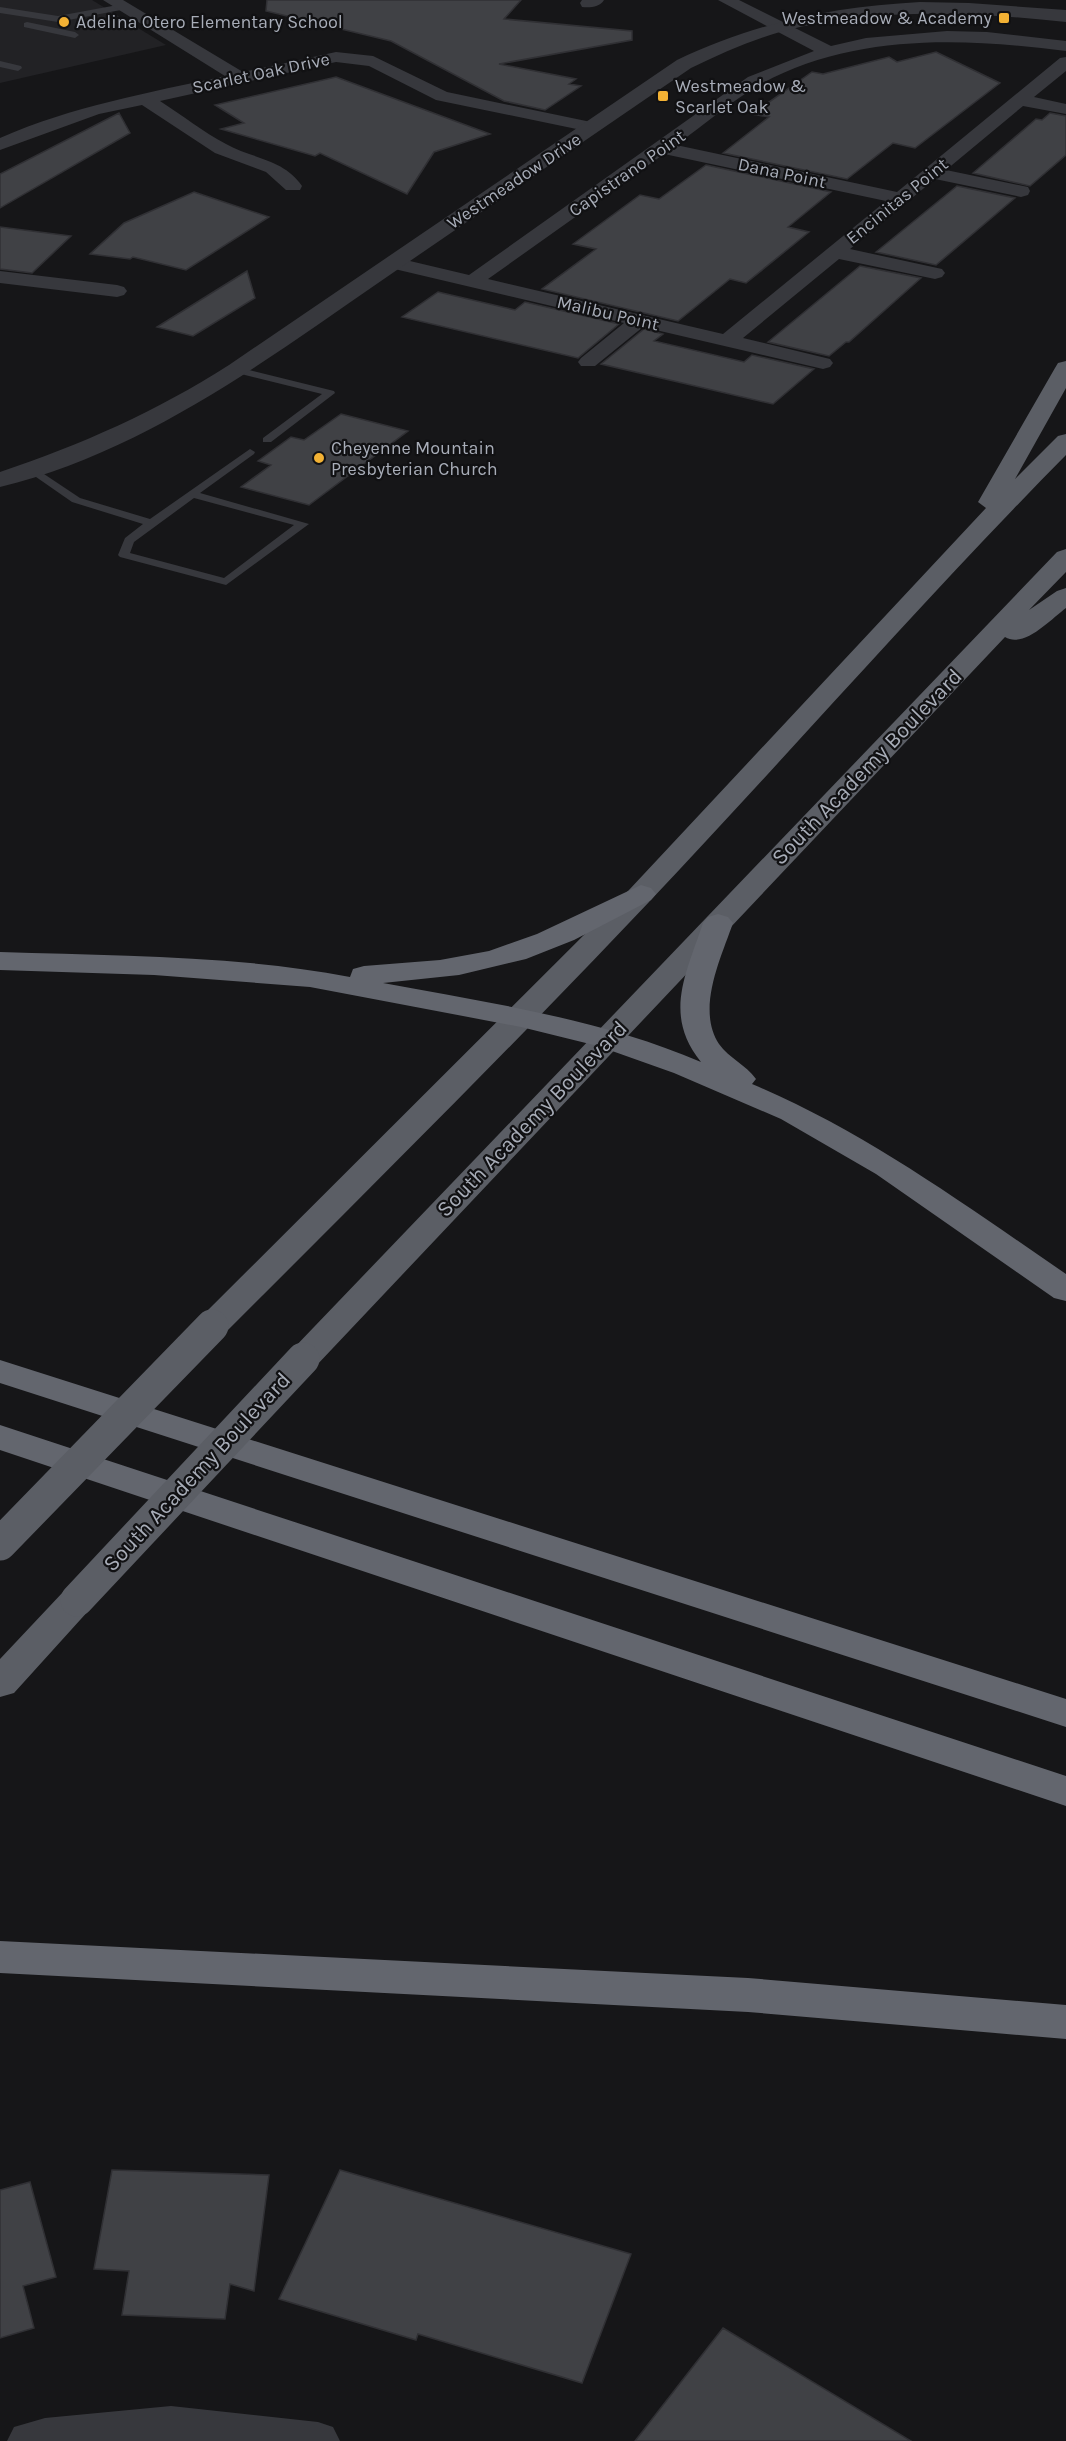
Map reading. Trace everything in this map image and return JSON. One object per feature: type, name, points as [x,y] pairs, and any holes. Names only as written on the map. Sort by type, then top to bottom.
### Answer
[{"type":"highway","points":[[973,534],[1066,368]]},
{"type":"highway","points":[[0,1544],[212,1326],[521,1018],[641,894],[973,534],[1066,441]]},
{"type":"highway","name":"South Academy Boulevard","points":[[0,1683],[303,1359],[1066,557]]},
{"type":"highway","points":[[933,697],[1066,596]]},
{"type":"highway","points":[[309,978],[411,972],[467,965],[515,953],[567,932],[641,894]]},
{"type":"highway","points":[[718,923],[692,1009],[698,1039],[718,1065],[792,1112],[887,1167],[1066,1290]]},
{"type":"highway","points":[[0,961],[154,966],[309,978],[521,1018],[608,1039],[685,1066],[792,1112]]},
{"type":"highway","points":[[0,1371],[1066,1713]]},
{"type":"highway","points":[[0,1437],[1066,1791]]},
{"type":"highway","points":[[0,1957],[748,1995],[1066,2022]]},
{"type":"street","points":[[726,0],[826,50]]},
{"type":"street","points":[[117,3],[147,2]]},
{"type":"street","points":[[117,3],[239,77]]},
{"type":"street","name":"Westmeadow Drive","points":[[0,480],[118,437],[168,413],[237,369],[591,127],[708,51],[778,26],[839,16],[928,8],[1066,15]]},
{"type":"street","name":"Capistrano Point","points":[[473,281],[754,81],[775,70],[826,50],[900,40],[948,37],[1066,46]]},
{"type":"street","name":"Scarlet Oak Drive","points":[[0,145],[65,119],[143,98],[326,58],[361,58],[373,61],[442,96],[591,127]]},
{"type":"street","name":"Encinitas Point","points":[[727,341],[1066,62]]},
{"type":"street","points":[[143,98],[221,149],[273,168],[293,186]]},
{"type":"street","points":[[1019,100],[1066,109]]},
{"type":"street","name":"Dana Point","points":[[662,148],[901,198]]},
{"type":"street","points":[[931,173],[1021,191]]},
{"type":"street","points":[[835,252],[935,273]]},
{"type":"street","name":"Malibu Point","points":[[393,263],[823,363]]},
{"type":"street","points":[[0,277],[117,291]]},
{"type":"street","points":[[588,362],[640,320]]},
{"type":"street","points":[[29,2441],[45,2437],[171,2424],[318,2441]]},
{"type":"lane","points":[[0,10],[40,18],[75,17],[117,3]]},
{"type":"lane","points":[[40,18],[27,26],[75,35]]},
{"type":"lane","points":[[0,64],[18,68]]},
{"type":"lane","points":[[237,369],[330,393],[267,440]]},
{"type":"lane","points":[[191,494],[303,524],[226,582],[124,555],[129,540],[191,494],[250,452]]},
{"type":"lane","points":[[32,470],[76,500],[152,523]]},
{"type":"shaded area","name":"Adelina Otero Elementary School","points":[[0,0],[92,0],[166,45],[0,83]]},
{"type":"building","points":[[267,0],[521,0],[504,19],[632,31],[632,40],[499,64],[576,79],[569,84],[581,86],[545,110],[504,101],[391,41],[266,11]]},
{"type":"building","points":[[936,52],[1000,83],[915,148],[893,143],[847,179],[723,153],[769,117],[752,114],[812,72],[823,74],[889,57],[897,62]]},
{"type":"building","points":[[336,77],[490,134],[434,152],[407,194],[320,153],[315,156],[221,129],[244,123],[215,105]]},
{"type":"building","points":[[119,113],[130,133],[0,208],[0,174]]},
{"type":"building","points":[[1050,113],[1066,116],[1066,155],[1030,186],[973,173],[1036,119],[1042,120]]},
{"type":"building","points":[[706,165],[831,192],[788,227],[809,232],[746,283],[730,279],[678,321],[542,289],[596,249],[573,244],[640,195],[659,199]]},
{"type":"building","points":[[957,186],[1015,198],[936,265],[876,252]]},
{"type":"building","points":[[194,192],[269,217],[186,270],[133,257],[130,259],[90,254],[124,223]]},
{"type":"building","points":[[0,227],[71,236],[32,273],[0,269]]},
{"type":"building","points":[[860,266],[921,278],[849,342],[829,356],[768,342]]},
{"type":"building","points":[[247,271],[255,298],[193,336],[157,327]]},
{"type":"building","points":[[438,292],[515,310],[525,302],[619,324],[578,358],[402,317]]},
{"type":"building","points":[[644,329],[663,334],[654,341],[744,362],[752,355],[814,369],[773,404],[601,364]]},
{"type":"building","points":[[341,414],[408,431],[309,505],[241,487],[271,465],[258,461],[291,437],[304,440]]},
{"type":"building","points":[[112,2170],[269,2175],[254,2291],[230,2284],[225,2319],[122,2315],[129,2271],[94,2269]]},
{"type":"building","points":[[340,2170],[631,2254],[582,2383],[418,2334],[416,2340],[279,2299]]},
{"type":"building","points":[[30,2182],[56,2277],[23,2286],[34,2328],[0,2338],[0,2190]]},
{"type":"building","points":[[723,2328],[911,2441],[635,2441]]},
{"type":"place","name":"Westmeadow & Academy","points":[[1004,18]]},
{"type":"place","name":"Adelina Otero Elementary School","points":[[64,22]]},
{"type":"place","name":"Westmeadow & Scarlet Oak","points":[[663,96]]},
{"type":"place","name":"Cheyenne Mountain Presbyterian Church","points":[[319,458]]}]
